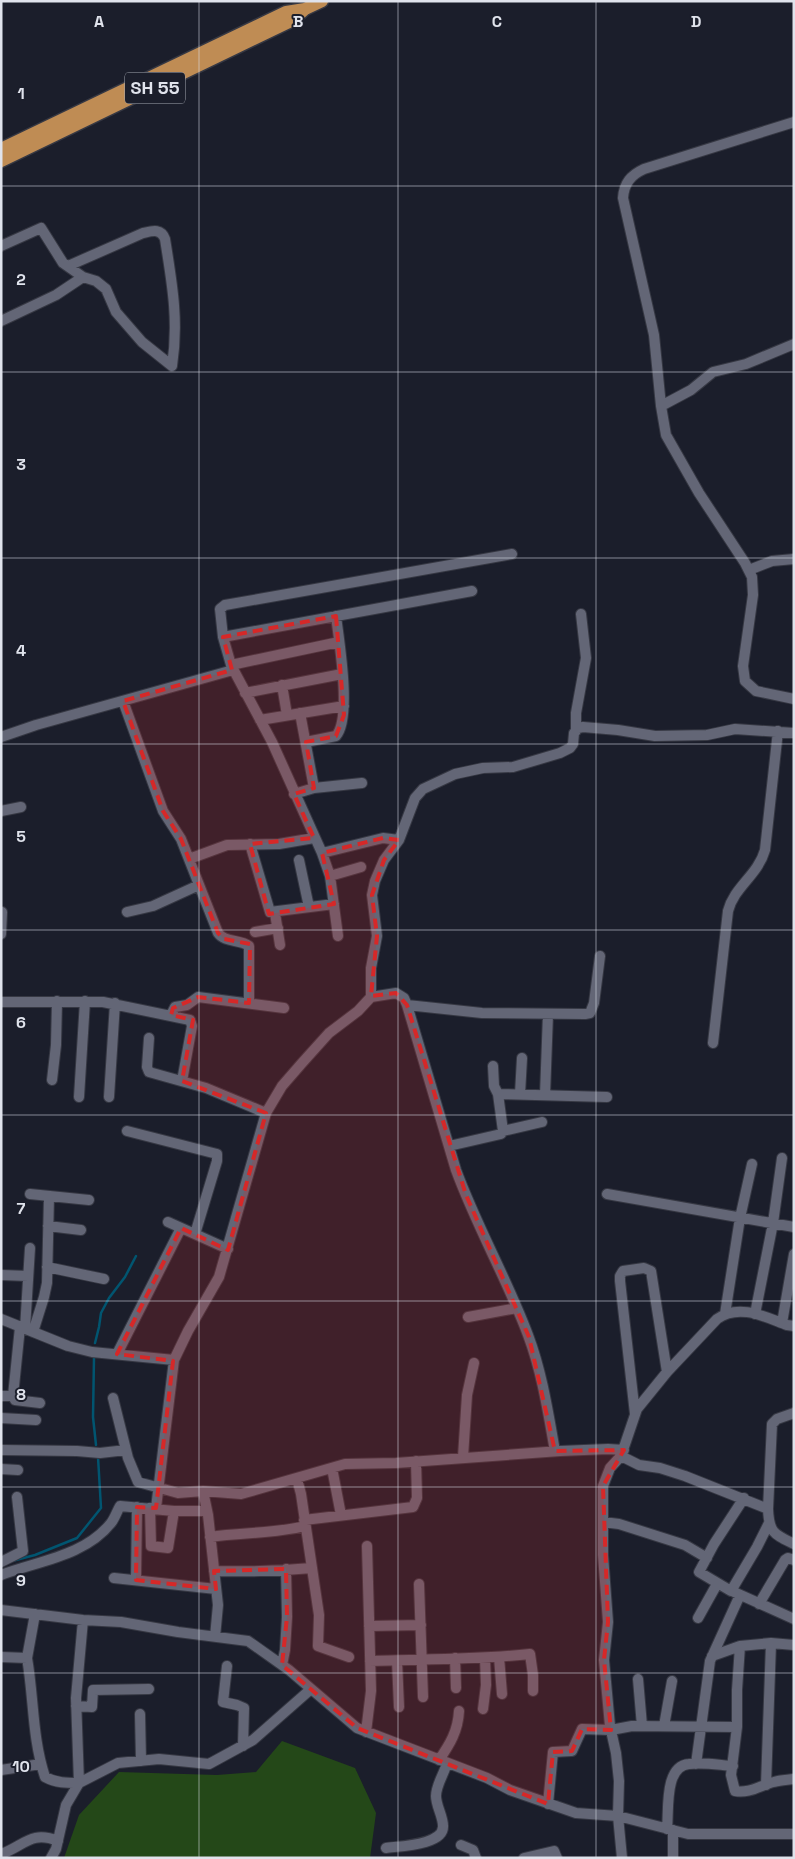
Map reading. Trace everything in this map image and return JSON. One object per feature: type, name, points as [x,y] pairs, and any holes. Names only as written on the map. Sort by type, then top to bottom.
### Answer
[{"type":"main road","points":[[5,153],[286,12],[305,9],[322,1]]},
{"type":"street","points":[[794,122],[644,168],[630,177],[624,187],[623,198],[654,335],[661,406],[666,435],[699,494],[749,570],[753,584],[744,651],[745,681],[756,691],[794,699]]},
{"type":"street","points":[[1,246],[41,228],[63,263],[83,277],[96,281],[106,289],[116,312],[142,342],[172,366],[175,349],[176,306],[163,233],[153,231],[142,233],[68,266]]},
{"type":"street","points":[[1,321],[56,294],[83,277]]},
{"type":"street","points":[[661,406],[691,390],[713,372],[746,364],[794,344]]},
{"type":"street","points":[[338,936],[330,876],[322,853],[272,742],[232,668],[223,637],[219,611],[225,605],[512,554]]},
{"type":"street","points":[[749,570],[772,561],[794,559]]},
{"type":"street","points":[[223,637],[472,591]]},
{"type":"street","points":[[574,736],[576,713],[586,658],[581,614]]},
{"type":"street","points":[[306,742],[333,737],[338,734],[344,715],[336,616]]},
{"type":"street","points":[[1,737],[232,668],[339,642]]},
{"type":"street","points":[[245,693],[342,674]]},
{"type":"street","points":[[282,686],[287,715]]},
{"type":"street","points":[[123,701],[164,811],[179,835],[221,937],[249,946],[249,1003]]},
{"type":"street","points":[[260,720],[344,706]]},
{"type":"street","points":[[300,713],[314,788]]},
{"type":"street","points":[[371,997],[371,968],[377,936],[372,895],[375,881],[415,798],[423,789],[455,774],[483,768],[513,767],[560,753],[570,748],[578,728],[582,727],[655,736],[707,735],[736,729],[794,733]]},
{"type":"street","points":[[713,1043],[728,911],[734,896],[758,868],[765,850],[778,731]]},
{"type":"street","points":[[294,794],[314,788],[362,783]]},
{"type":"street","points":[[1,811],[21,807]]},
{"type":"street","points":[[189,859],[223,846],[279,844],[314,838]]},
{"type":"street","points":[[322,853],[394,839]]},
{"type":"street","points":[[250,844],[270,912],[275,913],[334,904]]},
{"type":"street","points":[[299,860],[309,907]]},
{"type":"street","points":[[330,876],[362,866]]},
{"type":"street","points":[[127,912],[158,904],[199,885]]},
{"type":"street","points":[[1,934],[2,912]]},
{"type":"street","points":[[275,913],[280,945]]},
{"type":"street","points":[[255,932],[278,928]]},
{"type":"street","points":[[407,1005],[468,1012],[578,1015],[590,1013],[594,1003],[600,956]]},
{"type":"street","points":[[174,1511],[168,1548],[151,1546],[153,1508],[158,1488],[174,1360],[188,1331],[219,1277],[266,1113],[282,1086],[329,1034],[358,1011],[371,997],[396,993],[404,998],[407,1005],[449,1146],[475,1218],[529,1337],[541,1379],[555,1451]]},
{"type":"street","points":[[171,1015],[175,1007],[188,1005],[198,997],[284,1008]]},
{"type":"street","points":[[52,1080],[56,1045],[57,1001]]},
{"type":"street","points":[[1,1002],[85,1001],[116,1003],[190,1020],[192,1023],[182,1081]]},
{"type":"street","points":[[80,1097],[85,1001]]},
{"type":"street","points":[[109,1097],[116,1003]]},
{"type":"street","points":[[545,1095],[548,1014]]},
{"type":"street","points":[[149,1038],[147,1067],[149,1072],[210,1090],[266,1113]]},
{"type":"street","points":[[520,1094],[522,1058]]},
{"type":"street","points":[[493,1066],[494,1082],[498,1094],[504,1131]]},
{"type":"street","points":[[498,1094],[607,1097]]},
{"type":"street","points":[[449,1146],[498,1135],[504,1131],[542,1122]]},
{"type":"street","points":[[127,1130],[215,1153],[218,1158],[195,1234]]},
{"type":"street","points":[[755,1314],[782,1158]]},
{"type":"street","points":[[725,1314],[740,1218],[752,1164]]},
{"type":"street","points":[[30,1194],[89,1200]]},
{"type":"street","points":[[606,1194],[794,1227]]},
{"type":"street","points":[[26,1329],[45,1291],[49,1196]]},
{"type":"street","points":[[168,1222],[228,1249]]},
{"type":"street","points":[[48,1226],[80,1230]]},
{"type":"street","points":[[117,1354],[181,1228]]},
{"type":"street","points":[[13,1396],[26,1329],[30,1248]]},
{"type":"street","points":[[782,1323],[794,1254]]},
{"type":"street","points":[[47,1267],[104,1278]]},
{"type":"street","points":[[635,1414],[620,1281],[620,1276],[623,1272],[644,1268],[651,1271],[667,1372]]},
{"type":"street","points":[[1,1275],[28,1276]]},
{"type":"street","points":[[468,1317],[516,1308]]},
{"type":"street","points":[[622,1858],[618,1816],[619,1781],[611,1730],[604,1660],[608,1622],[603,1555],[603,1486],[610,1468],[622,1453],[637,1409],[667,1372],[717,1319],[725,1314],[736,1311],[755,1314],[794,1326]]},
{"type":"street","points":[[1,1319],[68,1346],[92,1352],[174,1360]]},
{"type":"street","points":[[463,1457],[467,1395],[474,1363]]},
{"type":"street","points":[[1,1396],[13,1396],[15,1400],[40,1403]]},
{"type":"street","points":[[113,1398],[126,1450],[138,1482],[178,1493],[241,1494],[345,1464],[608,1449],[622,1453],[639,1465],[660,1468],[685,1476],[768,1509]]},
{"type":"street","points":[[794,1413],[777,1419],[772,1424],[768,1509],[769,1523],[773,1531],[783,1540],[794,1544]]},
{"type":"street","points":[[1,1418],[36,1420]]},
{"type":"street","points":[[1,1450],[100,1453],[126,1450]]},
{"type":"street","points":[[210,1537],[341,1516],[414,1507],[418,1498],[416,1461]]},
{"type":"street","points":[[332,1468],[341,1516]]},
{"type":"street","points":[[1,1469],[18,1470]]},
{"type":"street","points":[[297,1478],[319,1615],[318,1646],[349,1657]]},
{"type":"street","points":[[203,1492],[218,1605],[215,1637]]},
{"type":"street","points":[[1,1562],[23,1551],[17,1497]]},
{"type":"street","points":[[744,1498],[714,1544],[699,1572],[717,1584],[759,1604],[793,1617]]},
{"type":"street","points":[[1,1575],[61,1556],[90,1543],[112,1522],[120,1506],[174,1511],[207,1511]]},
{"type":"street","points":[[136,1580],[137,1507]]},
{"type":"street","points":[[603,1522],[619,1524],[685,1545],[707,1558]]},
{"type":"street","points":[[696,1764],[708,1669],[736,1593],[769,1523]]},
{"type":"street","points":[[366,1732],[370,1710],[367,1546]]},
{"type":"street","points":[[759,1604],[785,1560],[788,1558],[794,1560]]},
{"type":"street","points":[[214,1571],[312,1568]]},
{"type":"street","points":[[282,1665],[287,1617],[286,1569]]},
{"type":"street","points":[[114,1578],[216,1589]]},
{"type":"street","points":[[419,1584],[424,1696]]},
{"type":"street","points":[[698,1618],[717,1584]]},
{"type":"street","points":[[1,1610],[84,1620],[121,1622],[248,1641],[282,1665],[358,1728],[487,1778],[510,1790],[576,1813],[618,1816],[688,1834],[794,1834]]},
{"type":"street","points":[[35,1614],[27,1658],[36,1744],[45,1777],[52,1781],[64,1784],[80,1783],[118,1763],[159,1759],[209,1764],[253,1740],[311,1688]]},
{"type":"street","points":[[51,1858],[56,1849],[66,1805],[80,1783],[76,1706],[77,1675],[84,1620]]},
{"type":"street","points":[[369,1626],[420,1625]]},
{"type":"street","points":[[712,1656],[740,1646],[771,1643],[794,1645]]},
{"type":"street","points":[[766,1785],[771,1643]]},
{"type":"street","points":[[740,1646],[737,1727],[732,1775],[736,1791],[741,1792],[794,1779]]},
{"type":"street","points":[[370,1661],[422,1661],[530,1654],[533,1691]]},
{"type":"street","points":[[1,1657],[27,1658]]},
{"type":"street","points":[[500,1657],[502,1694]]},
{"type":"street","points":[[456,1658],[456,1688]]},
{"type":"street","points":[[483,1709],[486,1685],[485,1658]]},
{"type":"street","points":[[397,1660],[399,1708]]},
{"type":"street","points":[[227,1666],[223,1702],[244,1708],[243,1746]]},
{"type":"street","points":[[638,1679],[642,1726]]},
{"type":"street","points":[[664,1726],[672,1681]]},
{"type":"street","points":[[76,1706],[92,1707],[93,1690],[149,1689]]},
{"type":"street","points":[[386,1848],[419,1844],[438,1837],[442,1832],[443,1825],[436,1794],[443,1762],[455,1734],[459,1711]]},
{"type":"street","points":[[140,1714],[141,1761]]},
{"type":"street","points":[[548,1804],[553,1752],[572,1751],[582,1729],[611,1730],[642,1726],[737,1727]]},
{"type":"street","points":[[1,1770],[41,1764]]},
{"type":"street","points":[[673,1858],[670,1829],[670,1779],[682,1766],[689,1764],[733,1766]]},
{"type":"street","points":[[1,1854],[36,1837],[43,1836],[58,1841]]},
{"type":"street","points":[[462,1845],[473,1850],[476,1858]]},
{"type":"street","points":[[524,1858],[554,1852],[557,1858]]},
{"type":"highlighted area","points":[[336,616],[344,715],[336,736],[306,742],[314,788],[294,794],[314,838],[250,844],[269,914],[334,904],[322,853],[383,838],[399,840],[384,860],[372,895],[377,936],[371,996],[396,993],[407,1005],[466,1195],[529,1337],[555,1451],[624,1450],[603,1486],[608,1622],[604,1660],[611,1730],[582,1729],[572,1751],[553,1752],[548,1804],[357,1728],[282,1665],[287,1617],[286,1569],[214,1571],[216,1589],[136,1580],[137,1507],[156,1508],[173,1361],[117,1354],[181,1228],[228,1250],[266,1113],[182,1081],[193,1020],[171,1015],[173,1008],[198,997],[249,1003],[250,944],[224,939],[218,933],[181,839],[163,811],[123,701],[232,670],[223,637]]},
{"type":"green space","points":[[282,1741],[355,1768],[376,1813],[370,1858],[64,1858],[79,1815],[119,1772],[217,1775],[256,1772]]},
{"type":"waterway","points":[[95,1343],[101,1313],[109,1298],[125,1277],[136,1256]]},
{"type":"waterway","points":[[94,1358],[93,1417],[96,1445]]},
{"type":"waterway","points":[[12,1561],[35,1555],[77,1538],[101,1508],[98,1457]]}]
